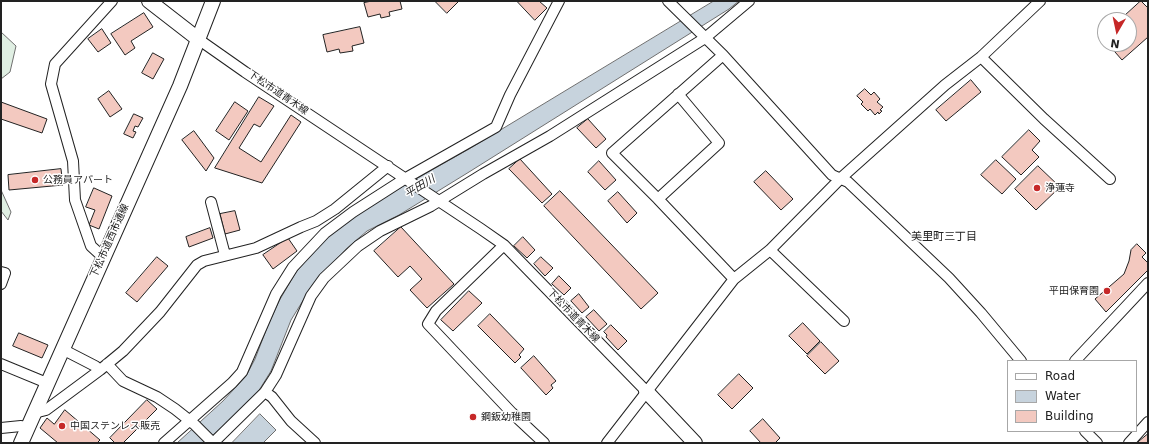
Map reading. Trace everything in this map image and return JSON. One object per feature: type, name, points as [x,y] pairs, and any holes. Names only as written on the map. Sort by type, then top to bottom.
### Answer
[{"type":"street","points":[[103,257],[90,246],[75,200],[73,162],[51,84],[55,64],[112,1]]},
{"type":"street","name":"下松市道青木線","points":[[149,1],[198,39],[504,245],[695,443]]},
{"type":"street","name":"下松市道西市通線","points":[[20,443],[180,86],[213,1]]},
{"type":"street","points":[[164,443],[192,423],[242,372],[276,294],[293,267],[325,232],[353,212],[496,127],[510,94],[542,36],[559,1]]},
{"type":"street","points":[[668,1],[722,55],[832,175],[848,182],[949,278],[981,313],[1020,360]]},
{"type":"street","points":[[62,349],[95,366],[103,367],[123,381],[157,397],[192,423],[212,442],[265,392],[276,375],[311,296],[324,278],[358,246],[380,231],[438,200],[550,136],[704,36],[749,1]]},
{"type":"street","points":[[607,443],[734,279],[770,250],[841,178],[945,85],[981,57],[1040,1]]},
{"type":"street","points":[[722,55],[612,153],[658,198],[734,279]]},
{"type":"street","points":[[981,57],[1044,119],[1110,179]]},
{"type":"street","points":[[658,198],[719,143],[678,94]]},
{"type":"street","points":[[34,414],[46,410],[103,367],[134,340],[160,312],[197,265],[204,261],[264,245],[316,221],[335,209],[388,166]]},
{"type":"street","points":[[211,202],[225,255]]},
{"type":"street","points":[[504,245],[436,311],[428,324],[512,413],[544,443]]},
{"type":"street","points":[[770,250],[844,321]]},
{"type":"street","points":[[1,272],[5,273],[1,284]]},
{"type":"street","points":[[1075,360],[1148,283]]},
{"type":"street","points":[[1,364],[47,383]]},
{"type":"street","points":[[265,392],[272,397],[291,421],[315,443]]},
{"type":"street","points":[[1130,443],[1148,422]]},
{"type":"street","points":[[1,428],[20,426],[27,428]]},
{"type":"street","points":[[1086,432],[1097,443]]},
{"type":"green space","points":[[1,32],[16,46],[10,72],[1,79]]},
{"type":"green space","points":[[1,190],[11,212],[8,220],[1,211]]},
{"type":"water","name":"平田川","points":[[714,1],[739,1],[729,9],[469,172],[399,215],[367,231],[346,249],[312,286],[291,320],[271,371],[247,406],[204,443],[177,443],[223,401],[246,376],[255,359],[279,301],[296,272],[329,235],[359,211],[469,149]]},
{"type":"water","points":[[260,414],[276,430],[263,443],[232,443]]},
{"type":"building","points":[[372,1],[400,1],[402,9],[389,12],[390,16],[381,18],[380,14],[368,17],[364,3]]},
{"type":"building","points":[[435,1],[459,1],[447,13]]},
{"type":"building","points":[[517,1],[539,1],[547,8],[535,20]]},
{"type":"building","points":[[1141,1],[1148,8],[1148,37],[1137,47],[1137,12],[1129,12]]},
{"type":"building","points":[[144,13],[153,27],[131,41],[135,48],[125,55],[111,34]]},
{"type":"building","points":[[360,27],[364,43],[352,46],[353,51],[340,53],[339,49],[327,52],[323,35]]},
{"type":"building","points":[[102,29],[111,43],[98,52],[88,39]]},
{"type":"building","points":[[1115,52],[1131,52],[1122,60]]},
{"type":"building","points":[[153,53],[164,59],[153,79],[142,73]]},
{"type":"building","points":[[971,80],[981,92],[946,121],[936,110]]},
{"type":"building","points":[[865,89],[871,95],[874,92],[880,99],[877,102],[883,107],[879,114],[878,112],[875,115],[870,109],[868,111],[861,104],[863,102],[857,96]]},
{"type":"building","points":[[109,91],[122,109],[110,117],[98,99]]},
{"type":"building","points":[[259,97],[274,106],[260,127],[254,124],[239,148],[261,162],[291,115],[301,122],[262,183],[215,168]]},
{"type":"building","points":[[1,102],[47,119],[42,133],[1,119]]},
{"type":"building","points":[[235,102],[248,111],[229,140],[216,131]]},
{"type":"building","points":[[134,114],[143,118],[138,127],[135,126],[133,131],[136,132],[133,138],[124,134]]},
{"type":"building","points":[[588,119],[606,139],[596,148],[577,128]]},
{"type":"building","points":[[1029,130],[1040,141],[1032,150],[1039,157],[1021,175],[1002,157]]},
{"type":"building","points":[[194,131],[214,158],[206,171],[182,140]]},
{"type":"building","points":[[520,159],[552,194],[542,203],[509,169]]},
{"type":"building","points":[[996,160],[1016,179],[1002,194],[981,175]]},
{"type":"building","points":[[599,161],[616,180],[605,190],[588,172]]},
{"type":"building","name":"浄蓮寺","points":[[1038,166],[1060,187],[1036,210],[1015,189]]},
{"type":"building","name":"公務員アパート","points":[[61,169],[63,185],[9,190],[8,175]]},
{"type":"building","points":[[766,171],[793,199],[781,210],[754,182]]},
{"type":"building","points":[[94,188],[112,196],[99,229],[89,225],[95,210],[86,207]]},
{"type":"building","points":[[560,191],[658,293],[641,309],[544,206]]},
{"type":"building","points":[[618,192],[637,213],[627,223],[608,201]]},
{"type":"building","points":[[235,211],[240,230],[225,234],[220,214]]},
{"type":"building","points":[[401,227],[454,284],[427,308],[410,290],[422,279],[410,266],[398,277],[374,251]]},
{"type":"building","points":[[210,228],[213,238],[189,247],[186,237]]},
{"type":"building","points":[[523,237],[535,250],[527,258],[514,246]]},
{"type":"building","points":[[288,238],[297,251],[273,269],[263,255]]},
{"type":"building","points":[[1137,244],[1146,253],[1142,257],[1148,263],[1148,270],[1106,312],[1095,299],[1124,274],[1131,250]]},
{"type":"building","points":[[157,257],[168,266],[137,302],[126,293]]},
{"type":"building","points":[[541,257],[553,268],[545,276],[534,264]]},
{"type":"building","points":[[559,276],[571,288],[564,295],[552,284]]},
{"type":"building","points":[[469,291],[482,303],[453,331],[441,320]]},
{"type":"building","points":[[579,294],[589,307],[582,313],[571,301]]},
{"type":"building","points":[[594,310],[607,324],[599,331],[586,317]]},
{"type":"building","points":[[490,314],[524,349],[519,355],[521,357],[515,363],[478,326]]},
{"type":"building","points":[[803,323],[820,341],[807,354],[789,336]]},
{"type":"building","points":[[611,325],[627,341],[618,350],[606,337],[607,335],[604,332]]},
{"type":"building","points":[[19,333],[48,345],[42,358],[13,346]]},
{"type":"building","points":[[821,342],[839,361],[825,374],[807,356]]},
{"type":"building","points":[[534,356],[556,381],[551,385],[553,388],[546,395],[521,368]]},
{"type":"building","points":[[739,374],[753,388],[732,409],[718,395]]},
{"type":"building","points":[[147,400],[157,409],[123,443],[115,443],[110,438]]},
{"type":"building","name":"中国ステンレス販売","points":[[65,410],[100,440],[97,443],[58,443],[40,428],[47,418],[54,424]]},
{"type":"building","points":[[763,419],[780,438],[775,443],[761,443],[750,431]]},
{"type":"building","points":[[1148,434],[1148,443],[1137,443]]},
{"type":"place","name":"公務員アパート","points":[[35,180]]},
{"type":"place","name":"浄蓮寺","points":[[1037,188]]},
{"type":"place","name":"平田保育園","points":[[1107,291]]},
{"type":"place","name":"鋼鈑幼稚園","points":[[473,417]]},
{"type":"place","name":"中国ステンレス販売","points":[[62,426]]},
{"type":"district","name":"美里町三丁目","points":[[944,237]]}]
